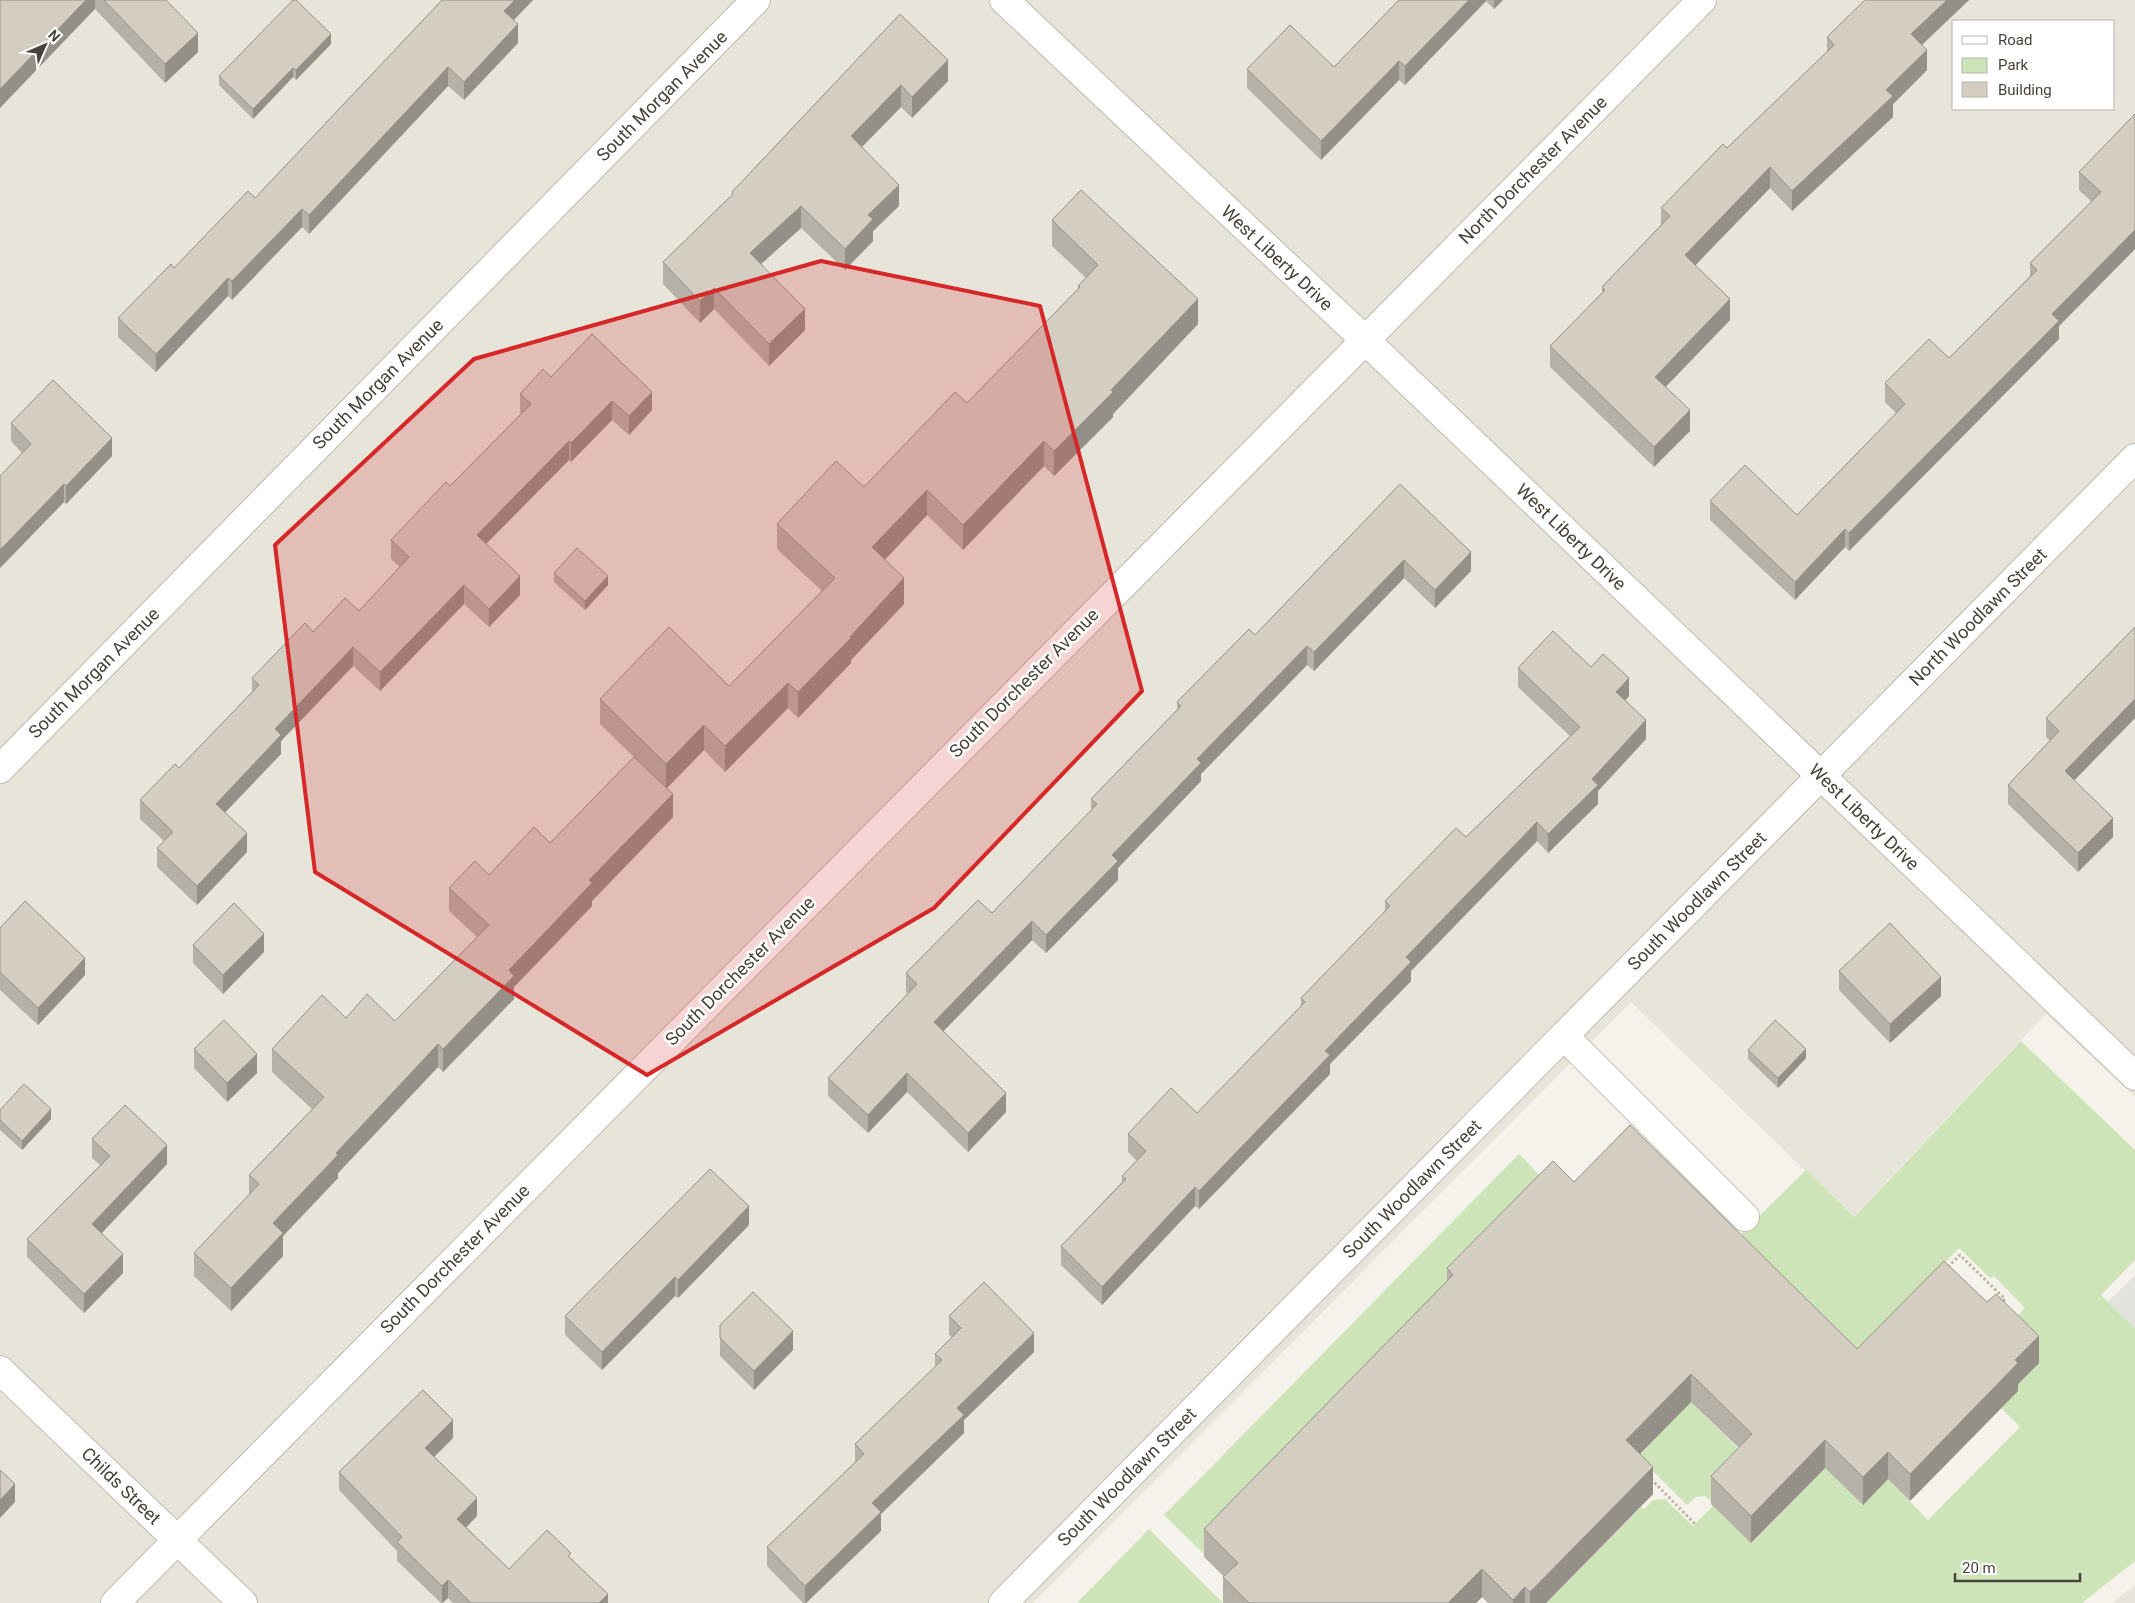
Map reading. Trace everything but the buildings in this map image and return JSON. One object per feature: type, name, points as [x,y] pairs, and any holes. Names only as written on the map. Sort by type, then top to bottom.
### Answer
[{"type":"street","name":"South Morgan Avenue","points":[[0,769],[756,0]]},
{"type":"street","name":"West Liberty Drive","points":[[1004,0],[1364,340],[2135,1076]]},
{"type":"street","name":"North Dorchester Avenue","points":[[1364,340],[1702,0]]},
{"type":"street","name":"South Dorchester Avenue","points":[[115,1603],[1364,340]]},
{"type":"street","name":"North Woodlawn Street","points":[[1821,776],[2135,458]]},
{"type":"street","name":"South Woodlawn Street","points":[[1003,1603],[1821,776]]},
{"type":"street","points":[[1564,1036],[1745,1217]]},
{"type":"street","name":"Childs Street","points":[[0,1370],[243,1603]]},
{"type":"path","points":[[1946,1269],[1960,1255],[2005,1300],[1999,1306]]},
{"type":"path","points":[[1646,1475],[1695,1524]]},
{"type":"highlighted area","points":[[821,261],[1040,306],[1142,691],[934,908],[647,1075],[315,872],[275,545],[474,359]]},
{"type":"shaded area","points":[[0,0],[2135,0],[2135,1097],[2046,1014],[1853,1217],[1631,1002],[1033,1603],[0,1603]]},
{"type":"shaded area","points":[[2135,1275],[2135,1328],[2108,1302]]},
{"type":"shaded area","points":[[2135,1585],[2135,1603],[2112,1603]]},
{"type":"green space","points":[[2021,1041],[2135,1150],[2135,1260],[2101,1295],[2135,1328],[2135,1561],[2082,1603],[1546,1603],[1641,1507],[1644,1509],[1653,1500],[1665,1499],[1693,1526],[1713,1506],[1752,1543],[1825,1468],[1863,1505],[1888,1479],[1928,1520],[2020,1427],[2001,1408],[2004,1330],[2025,1308],[1994,1276],[1991,1279],[1959,1248],[1855,1354],[1737,1238],[1806,1170],[1854,1217]]},
{"type":"green space","points":[[1519,1154],[1553,1189],[1205,1555],[1164,1515]]},
{"type":"green space","points":[[1659,1370],[1752,1462],[1712,1502],[1705,1496],[1696,1497],[1687,1505],[1638,1456],[1669,1424]]},
{"type":"green space","points":[[1149,1529],[1223,1603],[1077,1603]]}]
